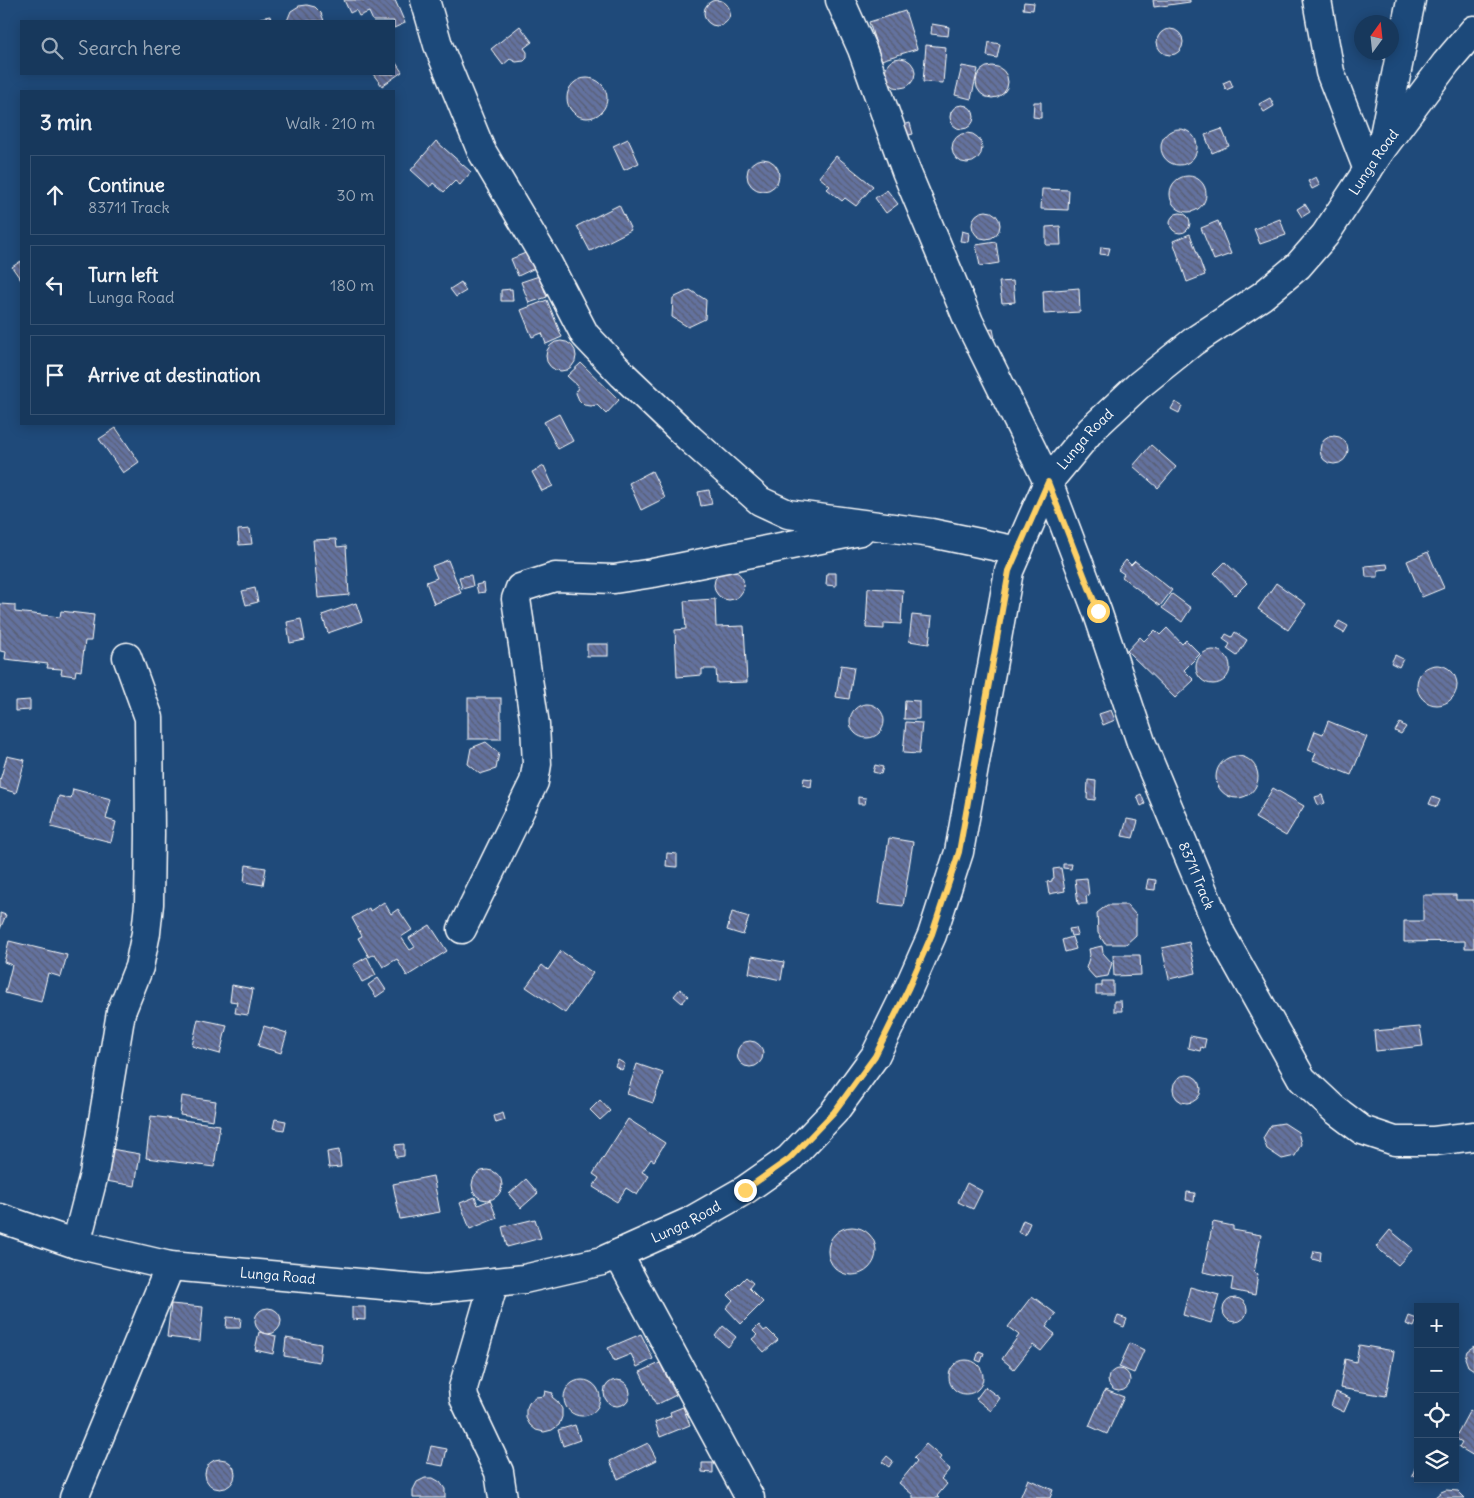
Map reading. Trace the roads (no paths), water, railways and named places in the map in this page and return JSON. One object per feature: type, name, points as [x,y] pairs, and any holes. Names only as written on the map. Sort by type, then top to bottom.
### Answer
[{"type":"street","points":[[425,0],[438,45],[481,150],[545,258],[585,335],[676,426],[760,501],[788,514],[931,533],[1018,551]]},
{"type":"street","name":"83711 Track","points":[[840,0],[862,49],[906,171],[968,322],[1048,482],[1098,611],[1141,742],[1221,934],[1302,1079],[1334,1109],[1362,1130],[1395,1141],[1434,1141],[1474,1136]]},
{"type":"street","points":[[1317,0],[1330,72],[1375,160]]},
{"type":"street","points":[[1375,160],[1411,0]]},
{"type":"street","name":"Lunga Road","points":[[0,1218],[76,1244],[170,1266],[427,1289],[524,1279],[602,1261],[689,1222],[745,1190],[789,1159],[834,1112],[875,1056],[908,989],[932,934],[959,852],[1009,571],[1048,482],[1091,430],[1138,386],[1194,341],[1262,296],[1298,266],[1325,235],[1375,160],[1446,63],[1474,30]]},
{"type":"street","points":[[462,929],[534,782],[537,764],[535,725],[516,599],[520,588],[556,577],[614,579],[652,573],[881,526]]},
{"type":"street","points":[[76,1244],[94,1174],[121,1012],[139,967],[146,933],[149,904],[148,718],[127,657]]},
{"type":"street","points":[[618,1254],[750,1498]]},
{"type":"street","points":[[74,1498],[170,1266]]},
{"type":"street","points":[[494,1282],[463,1388],[464,1398],[499,1472],[503,1498]]}]
